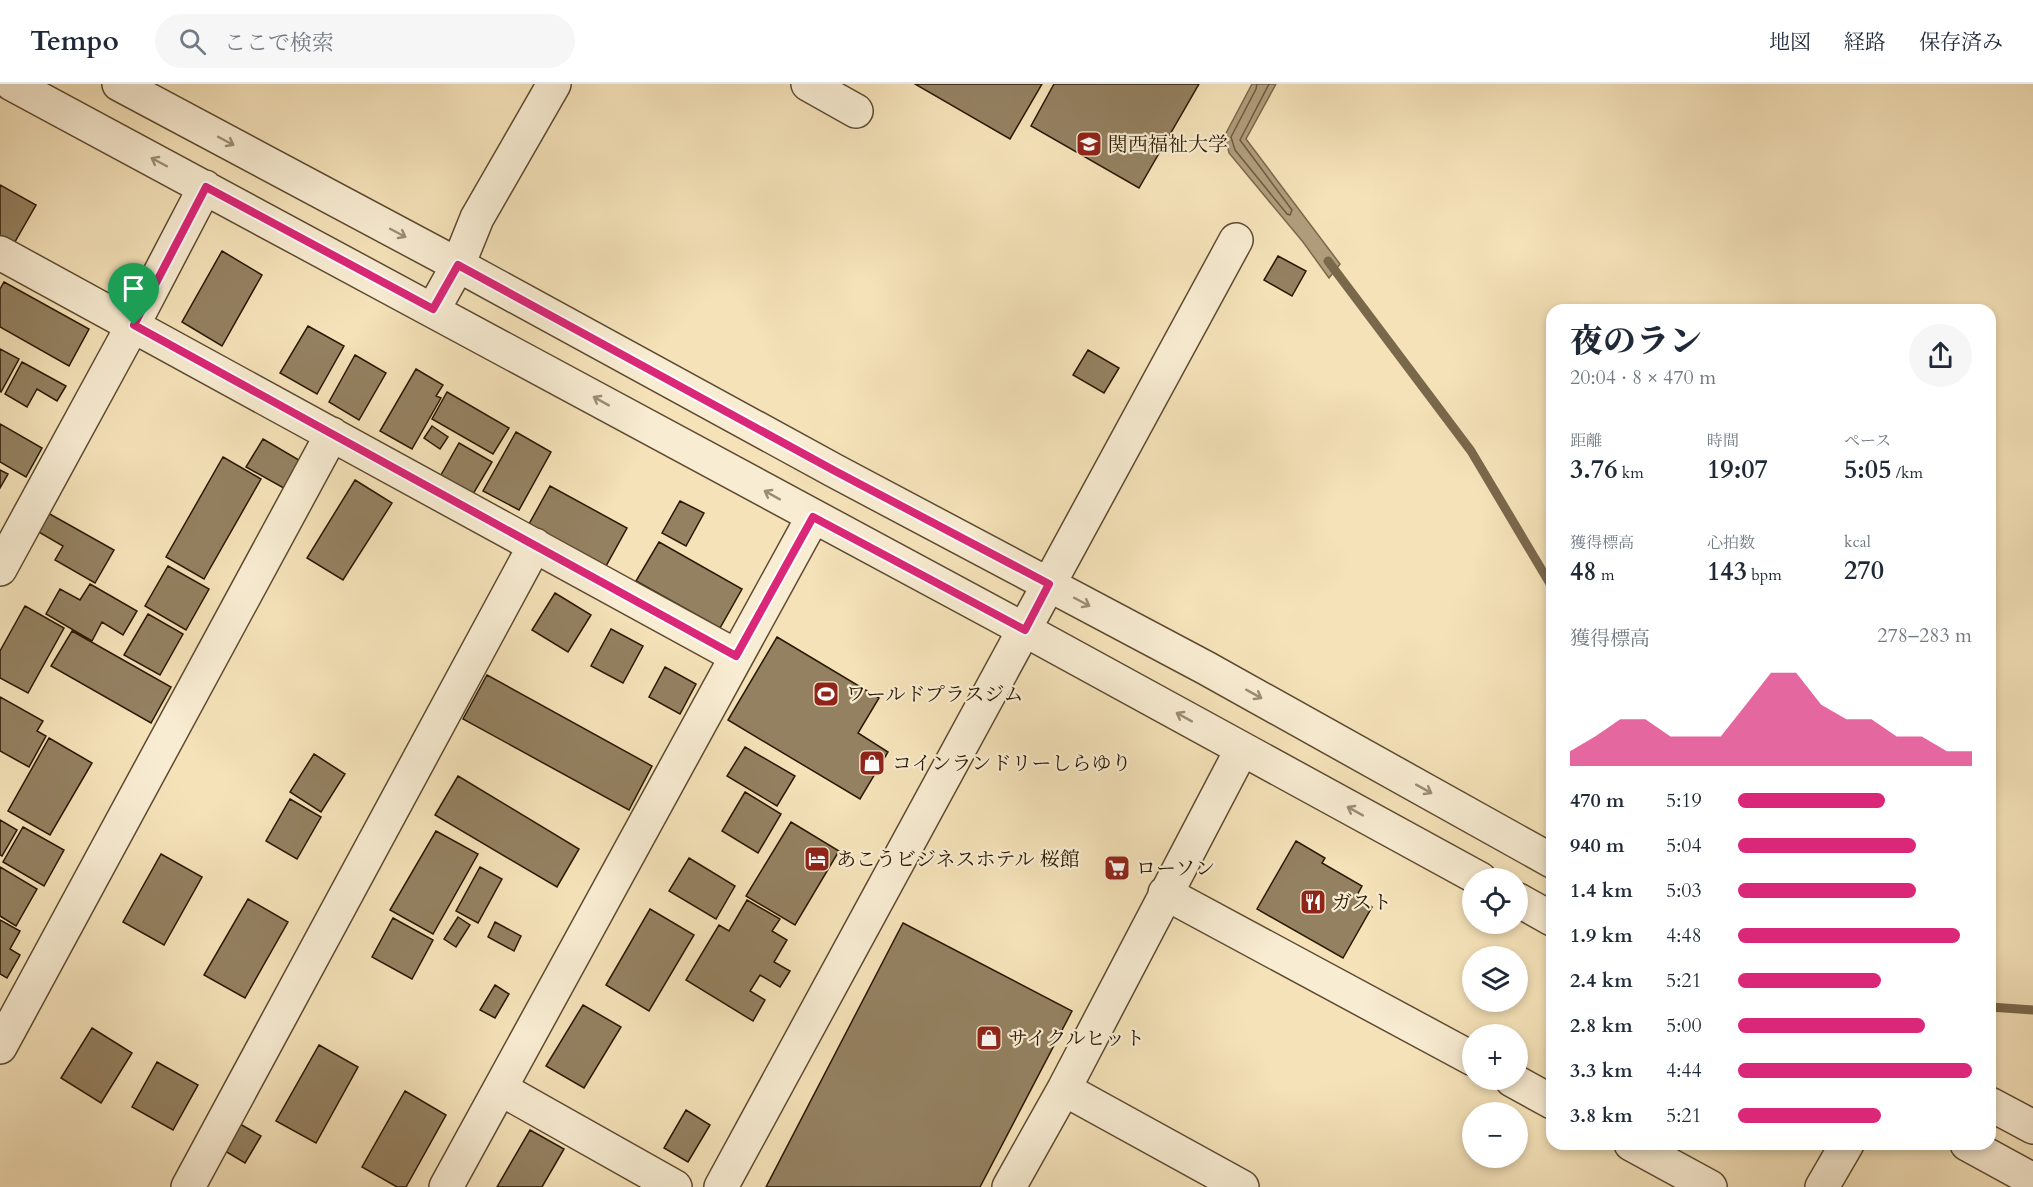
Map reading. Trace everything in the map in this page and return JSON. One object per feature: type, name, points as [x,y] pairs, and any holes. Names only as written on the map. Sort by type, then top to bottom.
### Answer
[{"type":"street","points":[[12,84],[433,309],[1462,869]]},
{"type":"street","points":[[119,84],[458,265],[835,471],[1206,668],[1546,858]]},
{"type":"street","points":[[433,309],[458,265],[477,218],[554,84]]},
{"type":"street","points":[[808,84],[856,111]]},
{"type":"street","points":[[0,569],[134,325],[206,187]]},
{"type":"street","points":[[721,1187],[1236,240]]},
{"type":"street","points":[[0,253],[736,656]]},
{"type":"street","points":[[0,1047],[332,434]]},
{"type":"street","points":[[446,1187],[813,517]]},
{"type":"street","points":[[188,1187],[535,545]]},
{"type":"street","points":[[1009,1187],[1064,1089],[1242,749]]},
{"type":"street","points":[[1166,893],[1462,1053]]},
{"type":"street","points":[[1528,906],[1546,916]]},
{"type":"street","points":[[501,1089],[675,1187]]},
{"type":"street","points":[[1064,1089],[1242,1187]]},
{"type":"street","points":[[1528,1089],[1546,1099]]},
{"type":"street","points":[[1996,1107],[2033,1127]]},
{"type":"street","points":[[1642,1150],[1710,1187]]},
{"type":"street","points":[[1822,1187],[1844,1150]]},
{"type":"street","points":[[1978,1150],[2033,1180]]},
{"type":"water","points":[[1252,84],[1276,84],[1246,139],[1340,264],[1329,278],[1303,242],[1229,153],[1225,135]]},
{"type":"building","points":[[915,84],[1042,84],[1010,139]]},
{"type":"building","points":[[1054,84],[1199,84],[1139,188],[1031,126]]},
{"type":"building","points":[[0,185],[36,205],[12,247],[0,240]]},
{"type":"building","points":[[222,251],[262,275],[222,346],[182,322]]},
{"type":"building","points":[[1278,256],[1306,271],[1292,296],[1264,280]]},
{"type":"building","points":[[4,282],[89,329],[69,366],[0,327],[0,289]]},
{"type":"building","points":[[308,326],[344,346],[317,394],[280,373]]},
{"type":"building","points":[[0,349],[19,359],[1,392],[0,391]]},
{"type":"building","points":[[1088,350],[1119,368],[1104,393],[1073,375]]},
{"type":"building","points":[[355,355],[386,373],[359,420],[329,402]]},
{"type":"building","points":[[22,362],[66,386],[57,401],[37,389],[27,407],[5,394]]},
{"type":"building","points":[[416,369],[443,385],[436,396],[441,398],[412,449],[380,431]]},
{"type":"building","points":[[447,392],[509,428],[493,454],[432,419]]},
{"type":"building","points":[[0,424],[42,448],[26,477],[0,462]]},
{"type":"building","points":[[432,426],[448,437],[440,449],[424,438]]},
{"type":"building","points":[[516,432],[551,452],[519,510],[483,491]]},
{"type":"building","points":[[263,439],[304,463],[289,491],[246,467]]},
{"type":"building","points":[[459,443],[492,462],[473,494],[441,475]]},
{"type":"building","points":[[223,457],[261,479],[204,579],[166,557]]},
{"type":"building","points":[[0,470],[8,474],[0,488]]},
{"type":"building","points":[[355,480],[392,503],[343,580],[307,558]]},
{"type":"building","points":[[550,486],[627,528],[606,566],[529,524]]},
{"type":"building","points":[[680,501],[704,513],[686,546],[662,533]]},
{"type":"building","points":[[48,513],[114,550],[95,583],[55,560],[63,546],[37,531]]},
{"type":"building","points":[[659,542],[742,589],[720,628],[636,581]]},
{"type":"building","points":[[168,566],[209,589],[186,630],[145,606]]},
{"type":"building","points":[[90,584],[137,611],[123,635],[102,622],[92,641],[46,614],[60,589],[80,600]]},
{"type":"building","points":[[555,593],[591,615],[568,652],[532,630]]},
{"type":"building","points":[[25,606],[64,628],[28,693],[0,678],[0,651]]},
{"type":"building","points":[[148,614],[183,634],[160,675],[124,655]]},
{"type":"building","points":[[611,629],[643,646],[623,683],[591,666]]},
{"type":"building","points":[[72,631],[171,687],[151,723],[51,666]]},
{"type":"building","points":[[777,637],[879,698],[858,733],[888,752],[860,799],[728,720]]},
{"type":"building","points":[[665,667],[696,684],[680,714],[649,697]]},
{"type":"building","points":[[487,675],[652,766],[629,810],[463,719]]},
{"type":"building","points":[[0,697],[43,721],[37,731],[46,736],[29,767],[0,751]]},
{"type":"building","points":[[49,738],[92,763],[50,835],[8,811]]},
{"type":"building","points":[[745,747],[795,776],[777,806],[727,776]]},
{"type":"building","points":[[314,754],[345,774],[321,812],[290,792]]},
{"type":"building","points":[[458,776],[579,849],[557,887],[435,815]]},
{"type":"building","points":[[745,792],[781,814],[758,853],[722,831]]},
{"type":"building","points":[[290,799],[321,817],[297,859],[266,841]]},
{"type":"building","points":[[0,820],[17,830],[2,856],[0,855]]},
{"type":"building","points":[[791,822],[839,851],[795,925],[746,896]]},
{"type":"building","points":[[23,827],[64,850],[44,886],[3,862]]},
{"type":"building","points":[[436,831],[478,854],[433,934],[390,910]]},
{"type":"building","name":"ガスト","points":[[1296,841],[1325,858],[1322,863],[1362,886],[1356,897],[1372,907],[1343,958],[1257,909]]},
{"type":"building","points":[[161,854],[202,877],[164,945],[123,922]]},
{"type":"building","points":[[689,858],[735,886],[716,919],[669,891]]},
{"type":"building","points":[[0,867],[37,889],[16,926],[0,916]]},
{"type":"building","points":[[480,867],[502,879],[478,923],[456,911]]},
{"type":"building","points":[[248,899],[288,922],[245,998],[204,975]]},
{"type":"building","points":[[747,900],[780,919],[772,931],[787,940],[774,962],[790,971],[780,987],[760,975],[750,991],[765,1000],[753,1021],[686,980],[719,925],[729,931]]},
{"type":"building","points":[[650,909],[694,935],[649,1011],[606,985]]},
{"type":"building","points":[[458,917],[470,925],[456,947],[444,939]]},
{"type":"building","points":[[393,918],[433,940],[412,979],[372,957]]},
{"type":"building","points":[[0,920],[20,931],[10,949],[20,955],[7,978],[0,974]]},
{"type":"building","points":[[495,922],[521,936],[514,951],[488,937]]},
{"type":"building","points":[[903,923],[1072,1011],[980,1187],[766,1187]]},
{"type":"building","points":[[495,985],[509,994],[495,1018],[480,1010]]},
{"type":"building","points":[[583,1005],[621,1027],[584,1088],[546,1066]]},
{"type":"building","points":[[92,1028],[132,1053],[101,1103],[61,1078]]},
{"type":"building","points":[[319,1045],[358,1067],[316,1143],[276,1121]]},
{"type":"building","points":[[157,1062],[198,1085],[173,1130],[132,1107]]},
{"type":"building","points":[[405,1091],[446,1115],[406,1187],[397,1187],[362,1167]]},
{"type":"building","points":[[686,1110],[710,1125],[688,1162],[664,1148]]},
{"type":"building","points":[[240,1124],[261,1136],[245,1163],[225,1151]]},
{"type":"building","points":[[530,1130],[564,1149],[542,1187],[497,1187]]},
{"type":"waterway","points":[[1328,261],[1471,451],[1546,577]]},
{"type":"waterway","points":[[1996,1007],[2033,1010]]},
{"type":"place","name":"関西福祉大学","points":[[1089,144]]},
{"type":"place","name":"ワールドプラスジム","points":[[826,694]]},
{"type":"place","name":"コインランドリーしらゆり","points":[[872,763]]},
{"type":"place","name":"あこうビジネスホテル 桜館","points":[[817,859]]},
{"type":"place","name":"ローソン","points":[[1117,868]]},
{"type":"place","name":"ガスト","points":[[1313,902]]},
{"type":"place","name":"サイクルヒット","points":[[989,1038]]},
{"type":"route","points":[[206,187],[433,309],[458,265],[835,471],[1049,584],[1025,630],[813,517],[736,656],[134,325],[206,187]]}]
